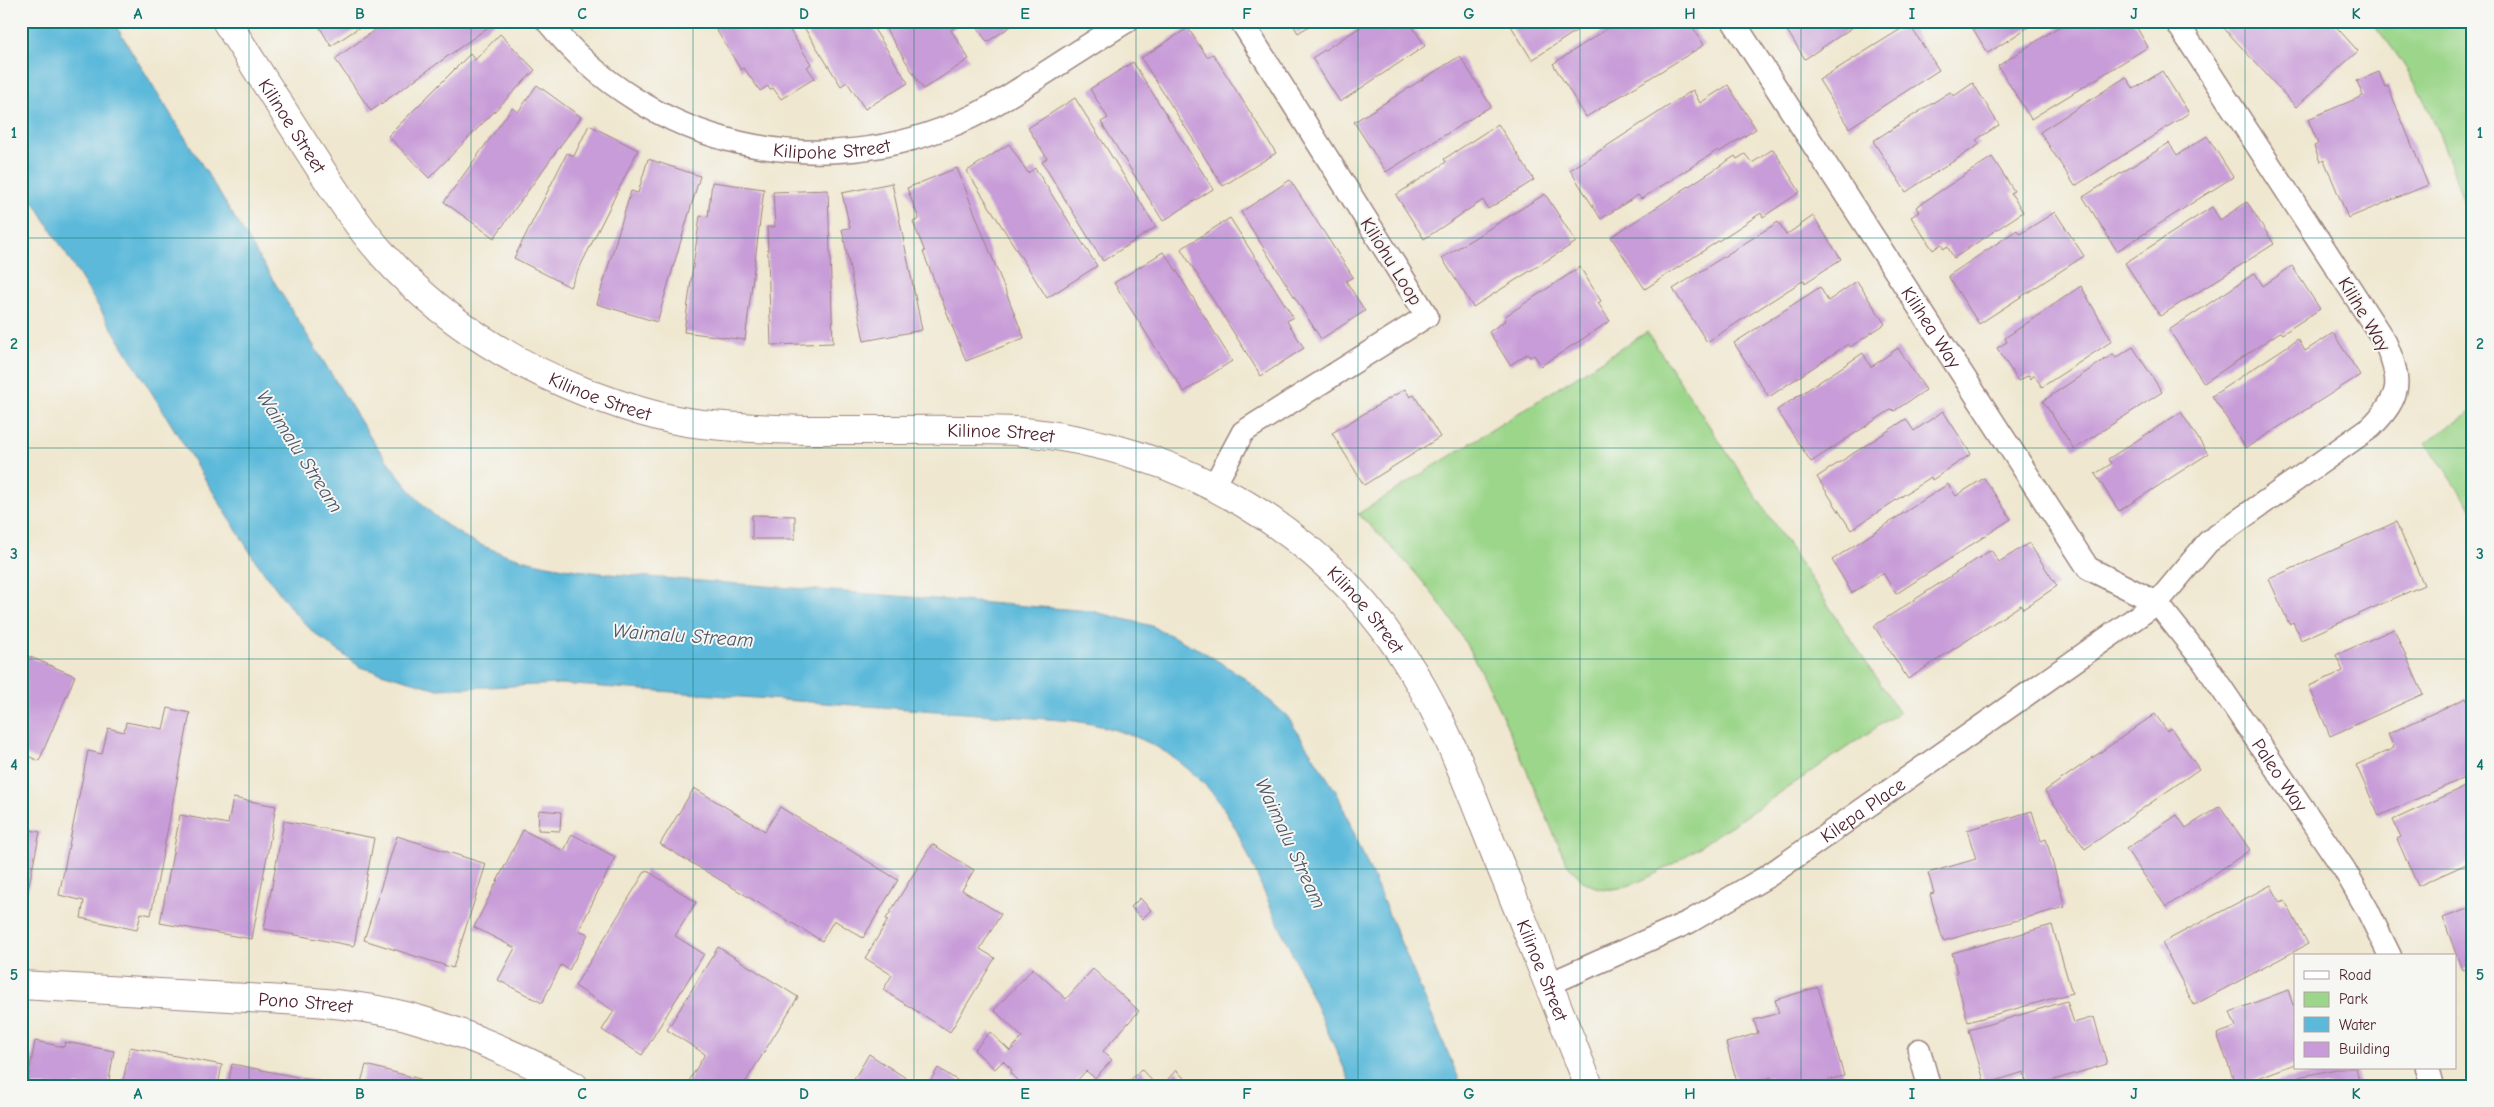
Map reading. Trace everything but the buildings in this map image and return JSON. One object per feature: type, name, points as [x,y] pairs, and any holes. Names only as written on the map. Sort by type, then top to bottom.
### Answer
[{"type":"street","name":"Kilinoe Street","points":[[226,21],[330,184],[361,229],[395,268],[430,300],[470,332],[511,358],[559,382],[648,413],[699,424],[748,428],[954,428],[1060,435],[1131,451],[1214,486],[1276,524],[1312,551],[1348,586],[1384,629],[1413,671],[1436,713],[1462,771],[1589,1086]]},
{"type":"street","name":"Pono Street","points":[[21,985],[302,1000],[357,1006],[405,1016],[451,1029],[498,1048],[574,1086]]},
{"type":"lane","name":"Kilipohe Street","points":[[547,21],[564,43],[602,77],[634,100],[670,118],[727,140],[765,149],[817,153],[862,149],[902,141],[934,132],[970,118],[1126,21]]},
{"type":"lane","name":"Kiliohu Loop","points":[[1214,486],[1243,432],[1427,316],[1241,21]]},
{"type":"lane","name":"Kilihea Way","points":[[1733,21],[2088,568],[2157,603]]},
{"type":"lane","name":"Kilihe Way","points":[[2157,603],[2208,542],[2371,428],[2387,411],[2394,395],[2398,377],[2385,342],[2176,21]]},
{"type":"lane","name":"Paleo Way","points":[[2157,603],[2203,661],[2344,869],[2368,909],[2389,954]]},
{"type":"lane","name":"Kilepa Place","points":[[1549,984],[1689,922],[1768,876],[2157,603]]},
{"type":"lane","points":[[1919,1050],[1929,1086]]},
{"type":"lane","points":[[2428,1070],[2432,1086]]},
{"type":"green space","points":[[2370,21],[2473,21],[2473,231],[2434,120],[2407,70]]},
{"type":"green space","points":[[1647,332],[1899,712],[1670,866],[1626,886],[1605,889],[1597,888],[1585,882],[1565,860],[1490,690],[1450,618],[1414,571],[1358,514]]},
{"type":"green space","points":[[2473,411],[2473,511],[2426,442]]},
{"type":"water","name":"Waimalu Stream","points":[[21,21],[113,21],[372,440],[424,506],[463,536],[502,553],[545,565],[588,572],[1091,611],[1152,626],[1200,650],[1242,676],[1287,716],[1337,793],[1462,1086],[1352,1086],[1233,823],[1213,794],[1173,757],[1128,734],[1075,721],[561,684],[438,689],[360,667],[313,632],[293,611],[255,560],[21,181]]}]
